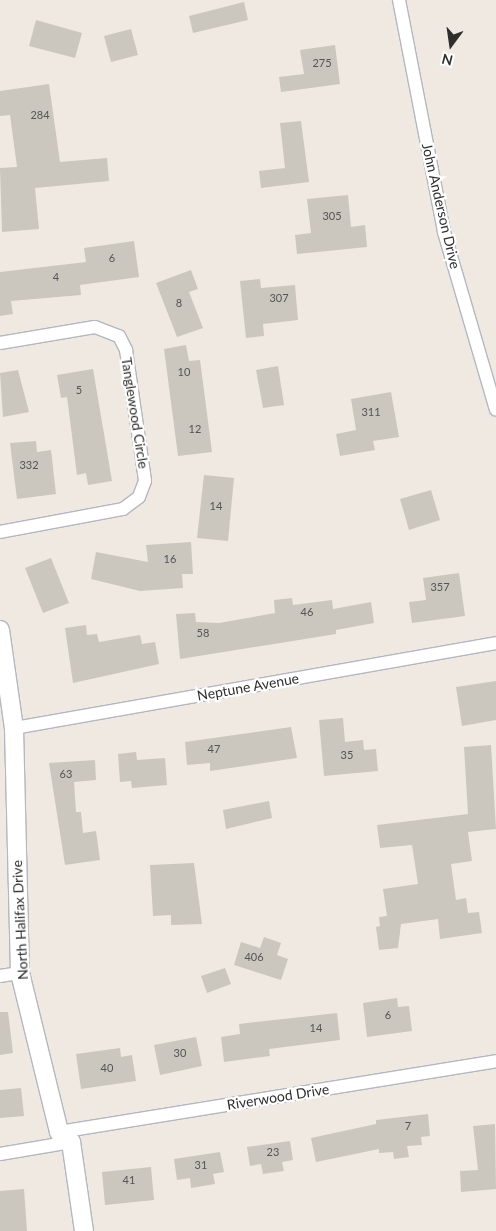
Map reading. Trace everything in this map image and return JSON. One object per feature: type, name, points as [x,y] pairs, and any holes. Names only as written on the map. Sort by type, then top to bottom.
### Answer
[{"type":"street","name":"John Anderson Drive","points":[[399,0],[444,232],[496,410]]},
{"type":"street","name":"Tanglewood Circle","points":[[0,343],[95,327],[119,336],[126,350],[145,480],[139,497],[123,509],[0,532]]},
{"type":"street","name":"North Halifax Drive","points":[[0,630],[20,973],[65,1137],[84,1231]]},
{"type":"street","name":"Neptune Avenue","points":[[7,729],[496,643]]},
{"type":"street","points":[[0,976],[20,973]]},
{"type":"street","name":"Riverwood Drive","points":[[0,1154],[65,1137],[496,1061]]},
{"type":"building","points":[[244,2],[248,20],[193,33],[189,16]]},
{"type":"building","points":[[36,20],[82,33],[75,58],[29,46]]},
{"type":"building","points":[[131,29],[138,55],[111,62],[104,36]]},
{"type":"building","points":[[335,45],[340,84],[281,92],[279,77],[304,74],[300,50]]},
{"type":"building","points":[[49,84],[60,162],[107,158],[109,181],[35,188],[39,229],[2,232],[0,168],[17,167],[10,115],[0,116],[0,91]]},
{"type":"building","points":[[301,121],[309,182],[261,188],[259,171],[285,168],[280,123]]},
{"type":"building","points":[[348,195],[351,227],[365,225],[367,247],[297,254],[295,235],[311,233],[307,199]]},
{"type":"building","points":[[134,241],[139,277],[80,285],[81,295],[11,301],[13,314],[0,316],[0,272],[86,262],[84,248]]},
{"type":"building","points":[[191,270],[198,289],[189,292],[203,328],[177,337],[156,283]]},
{"type":"building","points":[[260,279],[261,288],[295,285],[298,320],[263,324],[264,336],[246,338],[240,281]]},
{"type":"building","points":[[186,345],[189,361],[200,360],[212,452],[178,456],[164,349]]},
{"type":"building","points":[[278,366],[284,405],[263,408],[256,370]]},
{"type":"building","points":[[93,369],[112,481],[88,485],[86,473],[77,475],[67,397],[61,398],[57,375]]},
{"type":"building","points":[[18,370],[29,412],[3,417],[0,373]]},
{"type":"building","points":[[391,392],[399,437],[373,441],[375,450],[340,456],[336,434],[356,430],[351,399]]},
{"type":"building","points":[[36,441],[37,452],[51,450],[56,494],[17,499],[10,443]]},
{"type":"building","points":[[204,475],[234,478],[228,541],[197,538]]},
{"type":"building","points":[[431,490],[440,520],[409,530],[400,499]]},
{"type":"building","points":[[191,542],[193,574],[182,574],[183,588],[140,591],[91,579],[96,552],[148,562],[146,545]]},
{"type":"building","points":[[51,558],[69,603],[43,613],[25,568]]},
{"type":"building","points":[[459,573],[465,616],[412,623],[409,602],[426,600],[423,578]]},
{"type":"building","points":[[292,598],[293,605],[332,600],[333,609],[371,602],[374,623],[336,630],[336,634],[180,659],[176,614],[195,613],[196,622],[219,623],[275,613],[274,600]]},
{"type":"building","points":[[86,625],[87,635],[97,634],[99,642],[140,635],[142,644],[155,642],[159,664],[73,683],[65,628]]},
{"type":"building","points":[[496,681],[496,720],[462,726],[456,687]]},
{"type":"building","points":[[343,718],[345,742],[363,740],[364,750],[376,749],[378,771],[324,776],[319,720]]},
{"type":"building","points":[[291,727],[297,758],[210,771],[210,763],[187,765],[185,742]]},
{"type":"building","points":[[491,745],[496,829],[468,832],[472,861],[451,864],[456,900],[466,898],[468,913],[479,912],[482,933],[440,939],[438,919],[401,924],[398,948],[379,950],[376,927],[380,926],[379,917],[387,916],[383,889],[418,884],[412,845],[380,848],[377,825],[468,814],[464,747]]},
{"type":"building","points":[[136,752],[137,760],[165,758],[167,785],[132,788],[131,781],[120,782],[118,754]]},
{"type":"building","points":[[95,760],[96,780],[74,782],[76,812],[81,812],[83,833],[96,831],[100,860],[65,865],[49,763]]},
{"type":"building","points":[[269,801],[272,818],[226,829],[223,810]]},
{"type":"building","points":[[194,863],[202,924],[171,925],[171,915],[153,916],[150,865]]},
{"type":"building","points":[[264,937],[281,943],[277,955],[288,959],[281,980],[234,965],[241,942],[260,948]]},
{"type":"building","points":[[225,968],[231,984],[207,993],[201,976]]},
{"type":"building","points":[[397,998],[398,1007],[409,1006],[412,1031],[367,1037],[363,1003]]},
{"type":"building","points":[[0,1012],[8,1012],[13,1053],[0,1055]]},
{"type":"building","points":[[337,1013],[340,1040],[269,1049],[270,1056],[224,1062],[221,1037],[240,1034],[239,1024]]},
{"type":"building","points":[[196,1037],[202,1066],[160,1075],[154,1045]]},
{"type":"building","points":[[120,1048],[121,1057],[132,1055],[136,1081],[81,1089],[76,1054]]},
{"type":"building","points":[[21,1088],[24,1116],[0,1118],[0,1090]]},
{"type":"building","points":[[428,1114],[430,1136],[421,1137],[422,1145],[407,1146],[409,1157],[394,1159],[393,1152],[379,1153],[379,1149],[316,1162],[311,1138],[376,1124],[376,1120]]},
{"type":"building","points":[[495,1124],[496,1189],[461,1192],[460,1171],[478,1170],[473,1126]]},
{"type":"building","points":[[290,1141],[293,1160],[282,1162],[284,1171],[263,1174],[261,1164],[250,1166],[247,1147]]},
{"type":"building","points":[[220,1152],[224,1172],[213,1174],[215,1184],[191,1188],[190,1178],[177,1180],[174,1159]]},
{"type":"building","points":[[151,1167],[154,1200],[105,1205],[102,1172]]},
{"type":"building","points":[[24,1189],[27,1231],[0,1231],[0,1191]]}]
